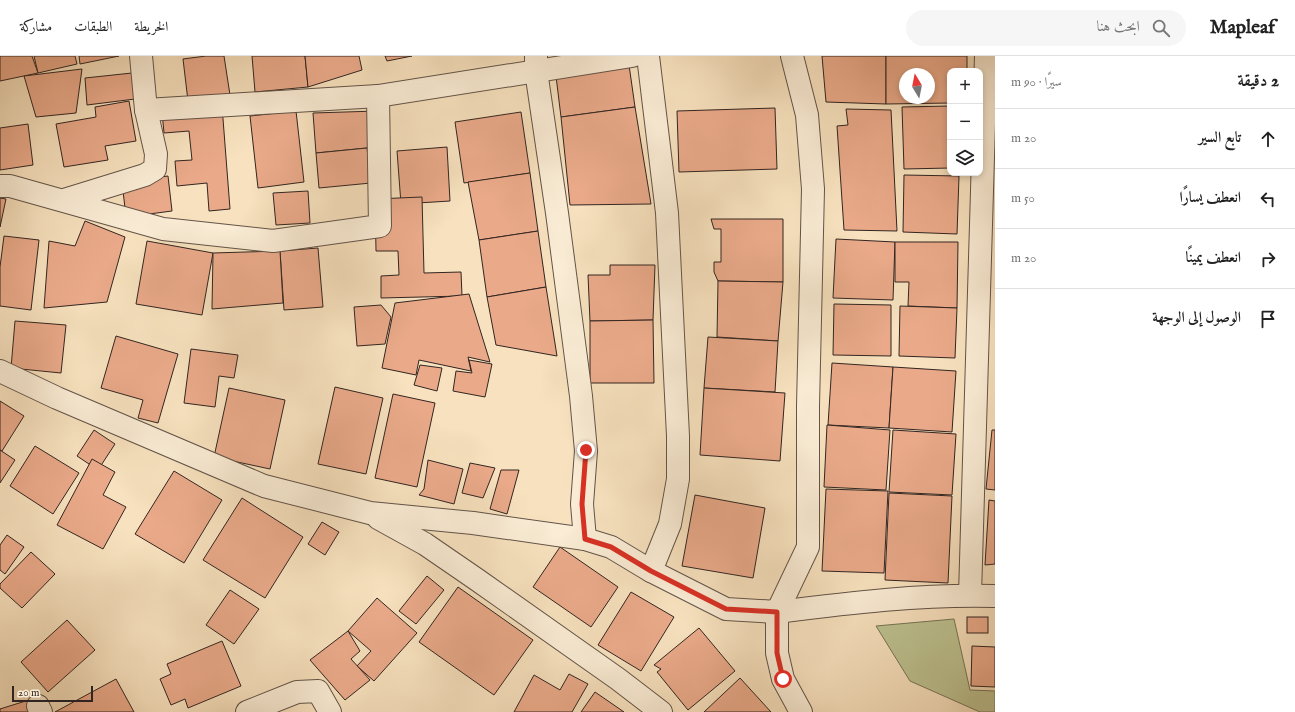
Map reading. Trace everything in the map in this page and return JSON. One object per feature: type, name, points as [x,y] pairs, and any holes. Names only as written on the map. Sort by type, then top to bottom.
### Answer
[{"type":"street","points":[[64,200],[145,175],[155,169],[156,154],[146,110],[141,56]]},
{"type":"street","points":[[146,110],[378,96],[536,64],[632,56]]},
{"type":"street","points":[[648,56],[667,213],[678,436],[678,479],[670,524],[651,571]]},
{"type":"street","points":[[792,56],[807,115],[813,189],[808,406],[808,547],[777,612],[777,653],[783,679],[801,712]]},
{"type":"street","points":[[970,595],[986,56]]},
{"type":"street","points":[[536,64],[581,396],[586,450],[582,504],[585,539]]},
{"type":"street","points":[[0,186],[10,186],[64,200],[163,229],[273,241],[380,226],[378,96]]},
{"type":"street","points":[[0,371],[57,398],[264,486],[370,513],[473,524],[585,539],[611,547],[651,571],[726,609],[777,612],[856,602],[970,595],[995,596]]},
{"type":"street","points":[[370,513],[438,553],[612,674],[661,712]]},
{"type":"street","points":[[247,712],[297,692],[318,691],[330,712]]},
{"type":"green space","points":[[954,619],[970,690],[995,691],[995,712],[980,712],[910,681],[876,626]]},
{"type":"building","points":[[0,56],[32,56],[38,73],[0,81]]},
{"type":"building","points":[[34,56],[75,56],[77,64],[38,73]]},
{"type":"building","points":[[79,56],[119,56],[80,64]]},
{"type":"building","points":[[206,56],[224,56],[230,95],[188,101],[183,59]]},
{"type":"building","points":[[252,56],[305,56],[308,87],[255,92]]},
{"type":"building","points":[[305,56],[359,56],[362,70],[308,87]]},
{"type":"building","points":[[385,56],[412,56],[387,61]]},
{"type":"building","points":[[822,56],[886,56],[886,104],[826,102]]},
{"type":"building","points":[[886,56],[967,56],[967,68],[947,68],[947,103],[935,103],[935,68],[899,68],[899,104],[886,104]]},
{"type":"building","points":[[628,58],[635,107],[561,117],[555,68]]},
{"type":"building","points":[[82,69],[76,113],[36,117],[24,76]]},
{"type":"building","points":[[132,73],[135,99],[87,105],[85,78]]},
{"type":"building","points":[[129,101],[136,141],[105,146],[108,160],[64,167],[56,124],[96,117],[95,107]]},
{"type":"building","points":[[222,106],[230,209],[209,211],[207,183],[177,186],[175,161],[192,160],[189,131],[164,133],[162,112]]},
{"type":"building","points":[[947,106],[947,168],[904,169],[902,107]]},
{"type":"building","points":[[635,107],[651,204],[570,205],[561,117]]},
{"type":"building","points":[[775,108],[777,169],[679,172],[677,111]]},
{"type":"building","points":[[846,109],[891,110],[897,231],[844,230],[837,126],[848,125]]},
{"type":"building","points":[[296,111],[304,182],[258,188],[250,116]]},
{"type":"building","points":[[377,111],[378,149],[367,148],[316,153],[313,113]]},
{"type":"building","points":[[521,112],[530,173],[464,183],[455,122]]},
{"type":"building","points":[[28,124],[33,165],[0,170],[0,128]]},
{"type":"building","points":[[447,147],[450,201],[401,204],[397,151]]},
{"type":"building","points":[[367,148],[371,183],[319,188],[316,153]]},
{"type":"building","points":[[530,173],[538,231],[479,240],[468,182]]},
{"type":"building","points":[[904,175],[959,176],[957,234],[903,232]]},
{"type":"building","points":[[168,176],[172,211],[126,217],[122,182]]},
{"type":"building","points":[[308,191],[310,223],[276,225],[273,193]]},
{"type":"building","points":[[422,197],[424,273],[461,272],[462,296],[381,298],[381,276],[399,275],[398,251],[376,251],[375,199]]},
{"type":"building","points":[[0,198],[6,199],[0,227]]},
{"type":"building","points":[[711,219],[783,219],[783,282],[718,281],[714,272],[714,262],[721,262],[721,229],[714,229]]},
{"type":"building","points":[[85,221],[125,237],[107,302],[44,308],[49,241],[75,246]]},
{"type":"building","points":[[538,231],[546,287],[487,297],[479,240]]},
{"type":"building","points":[[4,236],[39,240],[31,310],[0,306],[0,267]]},
{"type":"building","points":[[836,239],[895,242],[893,300],[833,298]]},
{"type":"building","points":[[147,241],[213,253],[202,315],[136,304]]},
{"type":"building","points":[[895,242],[958,242],[957,308],[908,306],[909,282],[895,282]]},
{"type":"building","points":[[318,248],[323,307],[284,310],[280,251]]},
{"type":"building","points":[[280,251],[283,303],[212,309],[213,253]]},
{"type":"building","points":[[610,265],[655,265],[653,320],[590,321],[588,275],[610,275]]},
{"type":"building","points":[[718,281],[783,282],[778,341],[717,337]]},
{"type":"building","points":[[546,287],[557,356],[496,345],[487,297]]},
{"type":"building","points":[[469,294],[490,362],[468,357],[471,371],[419,360],[416,375],[382,368],[395,303]]},
{"type":"building","points":[[834,304],[891,305],[891,356],[833,355]]},
{"type":"building","points":[[381,305],[391,317],[385,344],[357,346],[354,307]]},
{"type":"building","points":[[900,306],[957,308],[955,358],[899,356]]},
{"type":"building","points":[[653,320],[654,383],[590,383],[590,321]]},
{"type":"building","points":[[15,321],[66,325],[61,373],[11,368]]},
{"type":"building","points":[[116,336],[178,354],[158,423],[138,418],[143,400],[101,388]]},
{"type":"building","points":[[708,337],[778,341],[775,392],[704,388]]},
{"type":"building","points":[[191,349],[238,355],[234,378],[219,376],[215,407],[184,403]]},
{"type":"building","points":[[469,360],[492,364],[485,397],[453,391],[456,371],[472,373]]},
{"type":"building","points":[[832,363],[893,367],[889,428],[828,425]]},
{"type":"building","points":[[420,365],[442,368],[437,391],[414,385]]},
{"type":"building","points":[[893,367],[956,371],[952,432],[889,428]]},
{"type":"building","points":[[335,387],[383,398],[366,474],[318,464]]},
{"type":"building","points":[[229,388],[285,400],[270,469],[214,457]]},
{"type":"building","points":[[704,388],[785,393],[780,461],[700,455]]},
{"type":"building","points":[[393,394],[435,403],[417,487],[375,478]]},
{"type":"building","points":[[0,401],[24,416],[2,451],[0,450]]},
{"type":"building","points":[[827,425],[890,430],[886,490],[824,487]]},
{"type":"building","points":[[94,430],[115,444],[98,470],[77,456]]},
{"type":"building","points":[[893,430],[956,434],[952,495],[889,492]]},
{"type":"building","points":[[992,430],[995,430],[995,490],[986,489]]},
{"type":"building","points":[[35,446],[79,473],[53,514],[10,486]]},
{"type":"building","points":[[0,450],[15,460],[0,483]]},
{"type":"building","points":[[92,459],[115,472],[103,495],[126,507],[103,549],[57,525]]},
{"type":"building","points":[[428,460],[463,469],[454,504],[419,495],[424,489]]},
{"type":"building","points":[[470,463],[495,468],[483,498],[462,493]]},
{"type":"building","points":[[501,470],[519,470],[507,514],[490,509]]},
{"type":"building","points":[[174,471],[222,500],[184,563],[135,534]]},
{"type":"building","points":[[826,489],[888,491],[884,573],[822,571]]},
{"type":"building","points":[[889,493],[952,496],[948,583],[885,580]]},
{"type":"building","points":[[695,495],[765,508],[753,578],[682,566]]},
{"type":"building","points":[[242,498],[303,537],[265,598],[203,560]]},
{"type":"building","points":[[989,500],[995,501],[995,564],[985,565]]},
{"type":"building","points":[[322,522],[339,532],[325,555],[308,544]]},
{"type":"building","points":[[7,535],[24,547],[5,574],[0,570],[0,545]]},
{"type":"building","points":[[560,547],[618,587],[591,627],[533,587]]},
{"type":"building","points":[[31,552],[55,574],[22,608],[0,588],[0,584]]},
{"type":"building","points":[[427,576],[444,590],[416,624],[399,611]]},
{"type":"building","points":[[458,587],[533,640],[494,695],[419,642]]},
{"type":"building","points":[[230,590],[259,609],[234,644],[206,625]]},
{"type":"building","points":[[631,592],[674,617],[641,671],[598,645]]},
{"type":"building","points":[[377,598],[417,633],[374,681],[357,666],[371,651],[348,631]]},
{"type":"building","points":[[967,617],[988,617],[988,633],[967,633]]},
{"type":"building","points":[[67,620],[95,650],[48,692],[21,662]]},
{"type":"building","points":[[699,628],[735,671],[688,710],[657,672],[661,669],[654,665]]},
{"type":"building","points":[[348,631],[360,651],[351,659],[370,680],[345,700],[310,660]]},
{"type":"building","points":[[222,641],[241,686],[188,708],[185,699],[171,705],[160,679],[171,674],[167,664]]},
{"type":"building","points":[[972,646],[995,647],[995,687],[971,686]]},
{"type":"building","points":[[569,674],[588,684],[572,712],[514,712],[534,675],[560,690]]},
{"type":"building","points":[[740,678],[771,712],[704,712]]},
{"type":"building","points":[[116,679],[134,712],[55,712]]},
{"type":"building","points":[[595,692],[624,712],[581,712]]},
{"type":"building","points":[[32,699],[36,712],[0,712],[0,709]]},
{"type":"route","points":[[586,450],[582,504],[585,539],[611,547],[651,571],[726,609],[777,612],[777,653],[783,679]]}]
